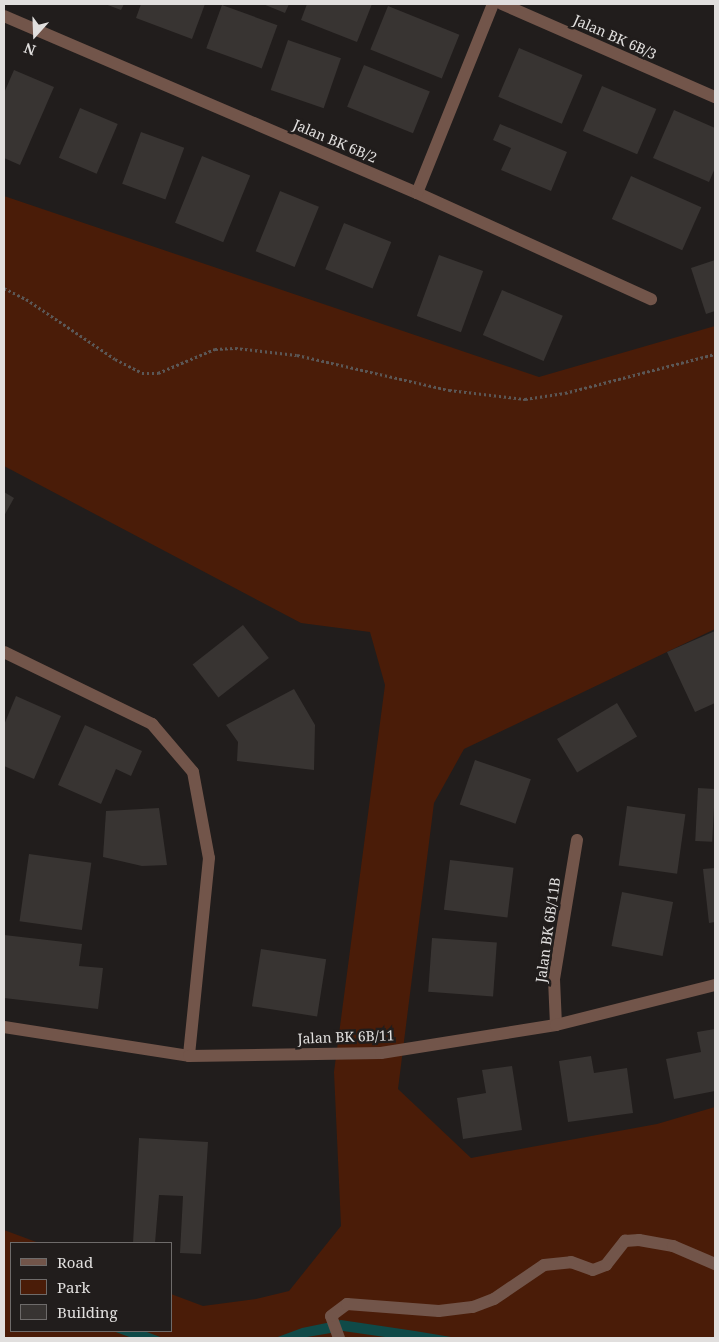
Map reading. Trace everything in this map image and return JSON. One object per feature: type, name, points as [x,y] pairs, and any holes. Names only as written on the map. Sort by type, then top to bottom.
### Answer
[{"type":"street","points":[[417,193],[493,4]]},
{"type":"street","name":"Jalan BK 6B/3","points":[[502,4],[715,97]]},
{"type":"street","name":"Jalan BK 6B/2","points":[[4,16],[417,193],[651,299]]},
{"type":"street","points":[[4,652],[152,724],[193,772],[209,858],[189,1056]]},
{"type":"street","name":"Jalan BK 6B/11B","points":[[556,1025],[554,979],[577,840]]},
{"type":"street","name":"Jalan BK 6B/11","points":[[4,1027],[189,1056],[381,1053],[556,1025],[715,985]]},
{"type":"street","points":[[339,1338],[331,1316],[347,1304],[439,1311],[473,1307],[494,1299],[544,1265],[572,1262],[593,1270],[606,1265],[625,1241],[639,1240],[673,1246],[715,1264]]},
{"type":"path","points":[[4,288],[26,299],[114,359],[142,373],[158,374],[215,349],[235,348],[298,355],[449,390],[525,399],[565,393],[715,354]]},
{"type":"green space","points":[[4,196],[539,377],[715,326],[715,629],[464,749],[434,803],[398,1089],[471,1158],[657,1124],[715,1107],[715,1338],[4,1338],[4,1230],[36,1242],[10,1242],[10,1332],[172,1332],[172,1294],[203,1306],[256,1299],[289,1291],[341,1226],[334,1072],[385,685],[370,632],[301,623],[4,466]]},
{"type":"water","points":[[341,1320],[457,1338],[392,1338],[343,1331],[301,1338],[275,1338],[302,1328]]},
{"type":"water","points":[[116,1332],[147,1332],[163,1338],[132,1338]]},
{"type":"building","points":[[105,4],[124,4],[121,10]]},
{"type":"building","points":[[141,4],[205,4],[192,39],[136,18]]},
{"type":"building","points":[[263,4],[289,4],[285,13]]},
{"type":"building","points":[[307,4],[372,4],[357,42],[301,20]]},
{"type":"building","points":[[222,5],[277,25],[262,68],[206,48]]},
{"type":"building","points":[[388,6],[459,35],[442,78],[370,50]]},
{"type":"building","points":[[288,40],[341,58],[324,108],[271,90]]},
{"type":"building","points":[[519,48],[583,75],[562,124],[498,97]]},
{"type":"building","points":[[364,65],[430,92],[413,133],[347,107]]},
{"type":"building","points":[[14,70],[54,87],[20,165],[4,158],[4,93]]},
{"type":"building","points":[[602,86],[656,109],[637,154],[583,131]]},
{"type":"building","points":[[80,108],[118,124],[97,174],[59,158]]},
{"type":"building","points":[[674,110],[715,128],[715,168],[709,182],[653,158]]},
{"type":"building","points":[[500,124],[567,152],[551,191],[501,170],[511,148],[493,140]]},
{"type":"building","points":[[141,132],[184,148],[165,199],[122,184]]},
{"type":"building","points":[[202,156],[250,175],[223,242],[175,223]]},
{"type":"building","points":[[631,176],[701,207],[682,250],[612,219]]},
{"type":"building","points":[[280,191],[319,207],[295,267],[256,251]]},
{"type":"building","points":[[344,223],[391,242],[373,288],[325,269]]},
{"type":"building","points":[[439,255],[483,271],[461,332],[417,316]]},
{"type":"building","points":[[715,260],[715,311],[706,314],[691,268]]},
{"type":"building","points":[[502,290],[563,316],[544,361],[483,335]]},
{"type":"building","points":[[4,492],[14,498],[4,516]]},
{"type":"building","points":[[243,625],[269,658],[218,697],[193,664]]},
{"type":"building","points":[[715,631],[715,703],[695,712],[667,652]]},
{"type":"building","points":[[294,689],[315,725],[314,770],[237,761],[238,742],[226,725]]},
{"type":"building","points":[[16,696],[61,716],[34,779],[4,766],[4,725]]},
{"type":"building","points":[[617,703],[637,736],[577,772],[557,739]]},
{"type":"building","points":[[85,725],[142,751],[131,776],[116,769],[101,804],[58,785]]},
{"type":"building","points":[[475,760],[531,779],[515,824],[460,804]]},
{"type":"building","points":[[698,788],[715,789],[712,842],[695,841]]},
{"type":"building","points":[[627,806],[685,814],[677,874],[619,865]]},
{"type":"building","points":[[159,808],[167,865],[142,866],[103,857],[106,811]]},
{"type":"building","points":[[29,854],[91,863],[82,930],[20,921]]},
{"type":"building","points":[[450,860],[514,868],[507,917],[444,910]]},
{"type":"building","points":[[715,868],[715,922],[709,923],[703,869]]},
{"type":"building","points":[[622,892],[673,902],[663,956],[612,946]]},
{"type":"building","points":[[4,935],[82,944],[79,966],[103,968],[98,1009],[4,998]]},
{"type":"building","points":[[432,938],[497,943],[493,996],[428,992]]},
{"type":"building","points":[[261,949],[326,959],[317,1017],[252,1006]]},
{"type":"building","points":[[715,1029],[715,1091],[674,1099],[666,1059],[701,1052],[697,1032]]},
{"type":"building","points":[[591,1056],[594,1073],[627,1068],[633,1113],[568,1122],[559,1061]]},
{"type":"building","points":[[512,1066],[522,1130],[463,1139],[457,1098],[486,1093],[482,1070]]},
{"type":"building","points":[[139,1138],[208,1142],[201,1254],[180,1253],[183,1196],[159,1195],[155,1242],[133,1242]]}]
